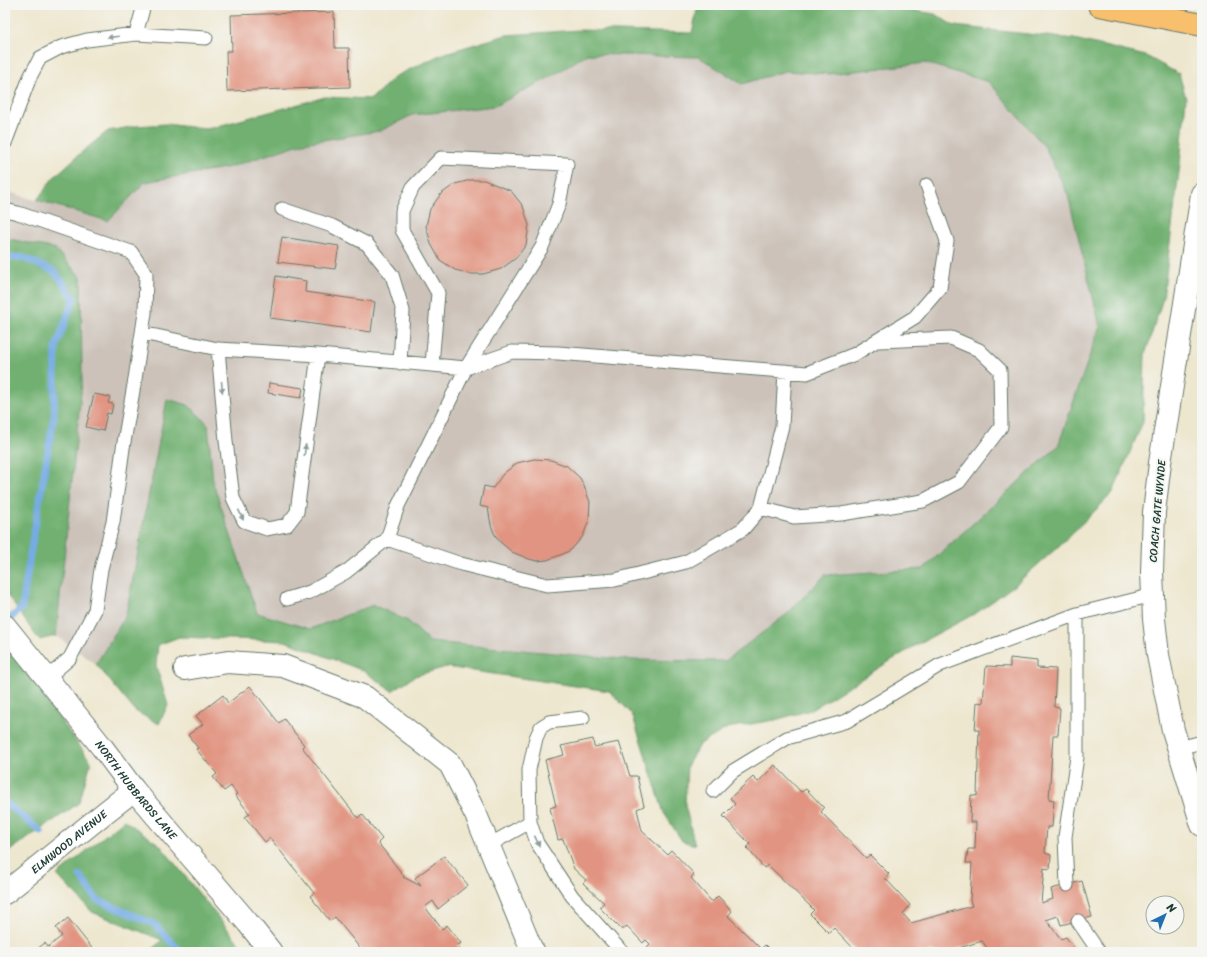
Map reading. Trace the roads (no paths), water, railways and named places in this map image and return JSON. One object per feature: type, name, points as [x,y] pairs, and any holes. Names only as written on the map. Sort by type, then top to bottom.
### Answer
[{"type":"main road","points":[[1099,5],[1202,25]]},
{"type":"street","name":"COACH GATE WYNDE","points":[[1202,194],[1160,463],[1154,512],[1152,572],[1158,655],[1173,730],[1202,825]]},
{"type":"street","name":"NORTH HUBBARDS LANE","points":[[10,632],[102,747],[134,790],[271,952]]},
{"type":"street","points":[[185,669],[228,662],[283,666],[365,697],[450,764],[476,815],[531,948],[534,952]]},
{"type":"street","name":"ELMWOOD AVENUE","points":[[5,893],[134,790]]},
{"type":"lane","points":[[136,34],[144,5]]},
{"type":"lane","points":[[5,144],[30,77],[40,58],[60,48],[87,40],[136,34],[206,38]]},
{"type":"lane","points":[[287,599],[310,592],[346,572],[387,539],[398,506],[466,368],[542,247],[559,204],[567,164],[441,158],[413,187],[402,211],[402,230],[438,293],[432,365]]},
{"type":"lane","points":[[142,333],[218,349],[318,355],[466,368],[512,352],[558,353],[807,373],[855,354],[915,317],[940,288],[948,241],[927,184]]},
{"type":"lane","points":[[282,209],[332,226],[367,244],[392,275],[403,311],[400,363]]},
{"type":"lane","points":[[5,210],[18,213],[131,252],[146,274],[142,333],[123,448],[113,522],[100,569],[95,610],[70,658],[47,678]]},
{"type":"lane","points":[[761,508],[794,517],[818,516],[841,514],[923,501],[959,482],[1002,427],[1000,370],[979,350],[950,338],[877,341]]},
{"type":"lane","points":[[218,349],[226,442],[233,498],[244,521],[267,529],[287,525],[297,512],[318,355]]},
{"type":"lane","points":[[387,539],[461,564],[547,585],[615,580],[686,562],[743,529],[761,508],[782,426],[785,371]]},
{"type":"lane","points":[[713,790],[732,771],[787,738],[847,721],[940,665],[1077,614],[1153,595]]},
{"type":"lane","points":[[1067,885],[1065,837],[1077,757],[1077,614]]},
{"type":"lane","points":[[583,718],[549,722],[541,727],[536,738],[529,770],[530,822],[537,843],[572,896],[622,952]]},
{"type":"lane","points":[[1178,748],[1202,742]]},
{"type":"lane","points":[[489,845],[530,822]]},
{"type":"lane","points":[[1078,921],[1099,952]]},
{"type":"waterway","points":[[5,258],[22,257],[55,272],[74,298],[56,347],[54,416],[22,608],[5,623]]},
{"type":"waterway","points":[[5,802],[41,832]]},
{"type":"waterway","points":[[80,876],[97,900],[154,924],[181,952]]}]
